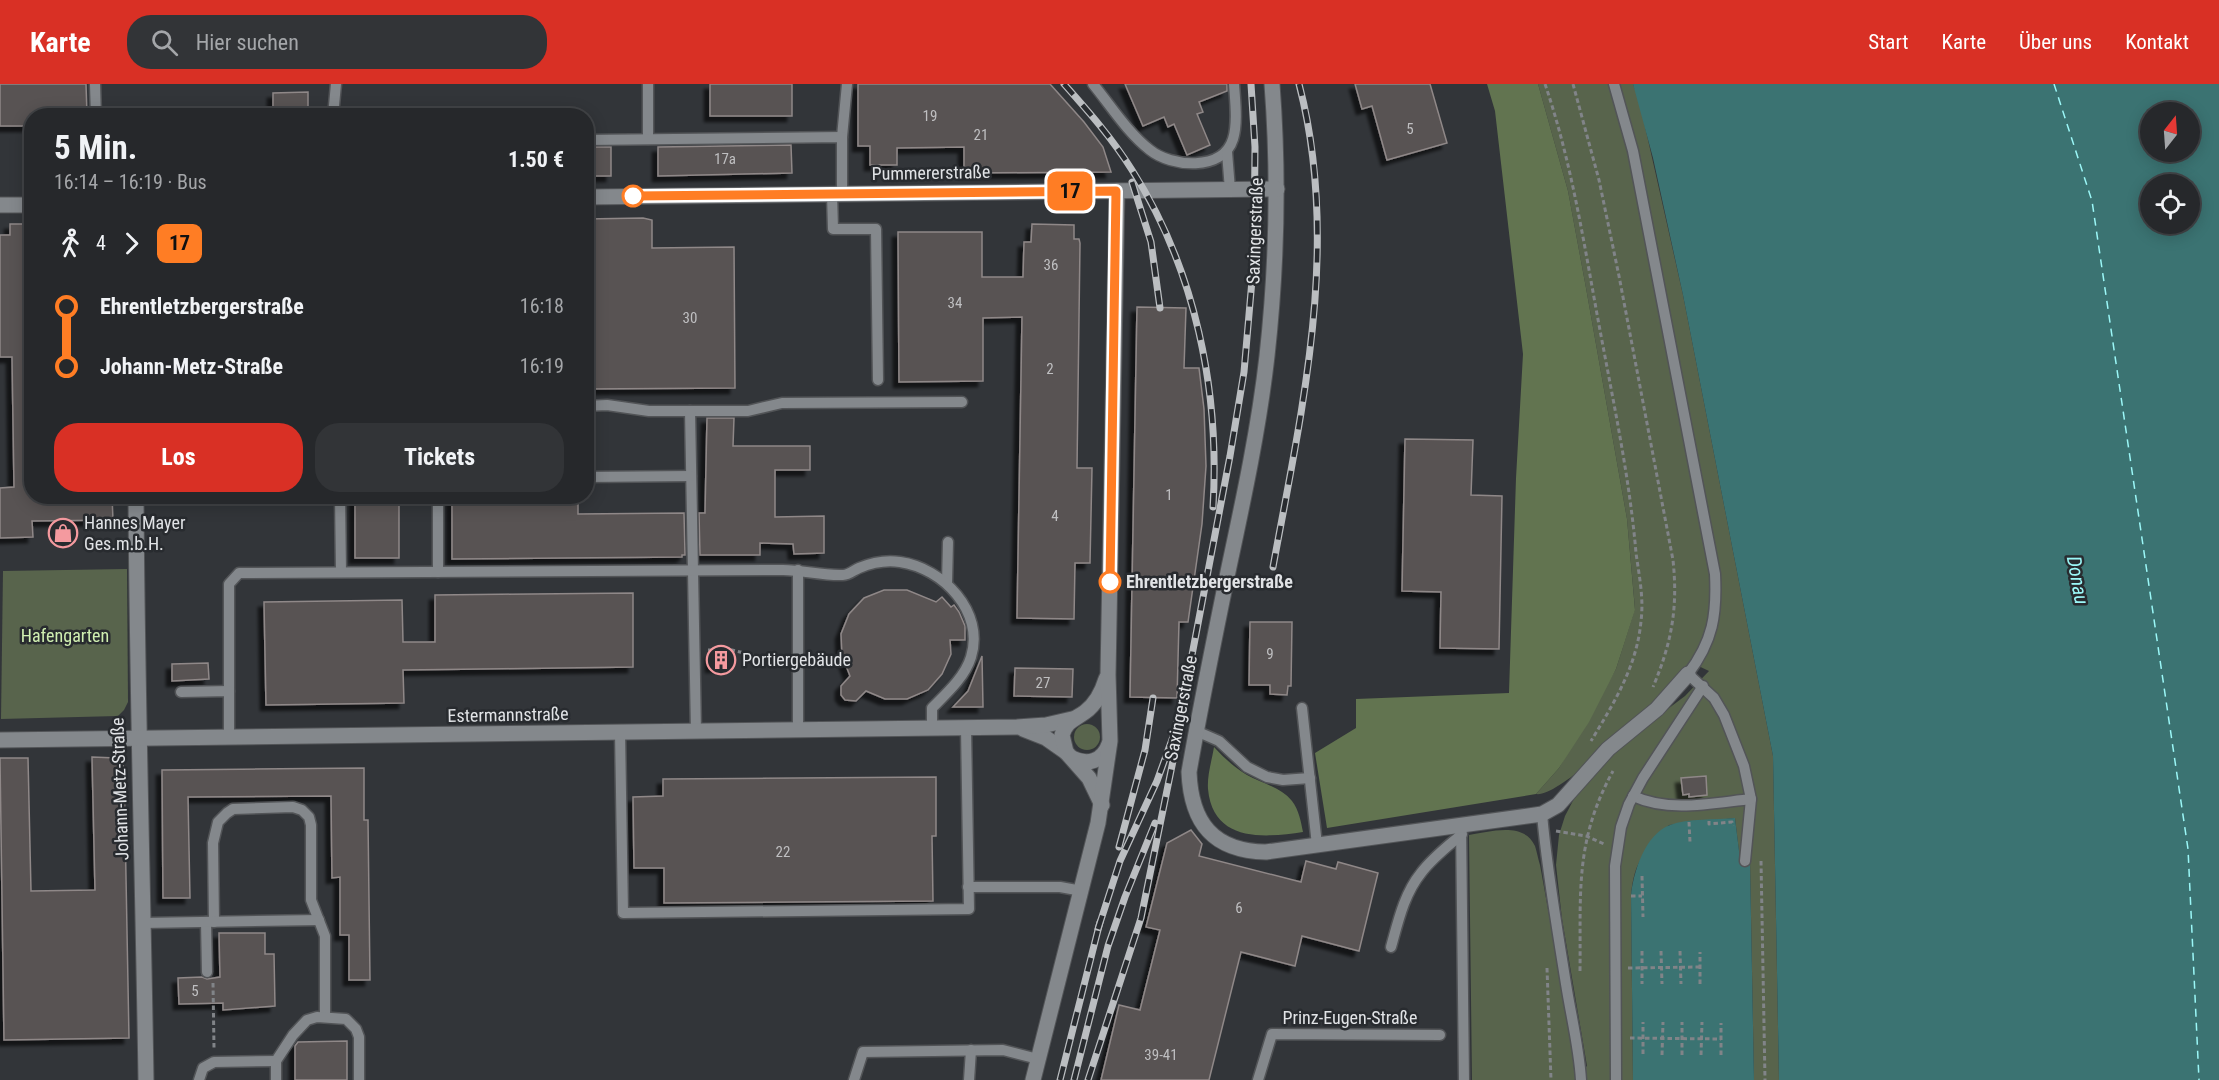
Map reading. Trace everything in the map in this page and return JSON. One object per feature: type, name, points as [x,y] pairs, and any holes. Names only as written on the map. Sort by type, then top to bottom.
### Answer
[{"type":"street","name":"Saxingerstraße","points":[[1272,84],[1277,189],[1275,274],[1261,399],[1189,772],[1195,810],[1208,831],[1231,847],[1266,852],[1462,829],[1542,814],[1558,805],[1608,749],[1656,709],[1688,674]]},
{"type":"street","name":"Pummererstraße","points":[[594,197],[1277,189]]},
{"type":"street","points":[[1033,1080],[1082,891],[1101,805],[1110,738],[1108,675],[1116,191]]},
{"type":"street","points":[[0,205],[24,205]]},
{"type":"street","name":"Johann-Metz-Straße","points":[[136,504],[137,708],[146,1080]]},
{"type":"street","points":[[1101,805],[1089,778],[1069,755],[1062,735],[1066,724],[1086,711],[1097,699],[1108,675]]},
{"type":"street","points":[[1069,755],[1081,762],[1094,761],[1104,753],[1110,738],[1107,727],[1100,719],[1092,715],[1076,717]]},
{"type":"street","name":"Estermannstraße","points":[[0,740],[1017,728],[1046,725],[1076,717]]},
{"type":"street","name":"Estermannstraße","points":[[1017,728],[1046,738],[1069,755]]},
{"type":"lane","points":[[95,84],[96,108]]},
{"type":"lane","points":[[334,108],[336,84]]},
{"type":"lane","points":[[648,84],[648,139]]},
{"type":"lane","points":[[848,84],[833,229],[876,229],[878,380]]},
{"type":"lane","points":[[1093,84],[1133,135],[1151,151],[1168,160],[1191,164],[1212,160],[1227,152]]},
{"type":"lane","points":[[1230,190],[1227,152],[1233,139],[1235,124],[1234,84]]},
{"type":"lane","points":[[1614,84],[1633,151],[1715,574],[1716,610],[1713,626],[1705,648],[1688,674],[1714,698],[1724,715],[1744,766],[1751,798],[1745,861]]},
{"type":"lane","points":[[594,140],[842,137]]},
{"type":"lane","points":[[594,406],[607,405],[649,411],[748,411],[782,403],[962,402]]},
{"type":"lane","points":[[690,411],[696,732]]},
{"type":"lane","points":[[594,477],[691,476]]},
{"type":"lane","points":[[340,504],[341,572]]},
{"type":"lane","points":[[438,504],[438,572]]},
{"type":"lane","points":[[947,583],[948,542]]},
{"type":"lane","points":[[229,738],[229,584],[239,573],[798,570],[845,576],[870,565],[898,562],[915,565],[932,572],[947,583],[964,606],[972,630],[970,659],[956,682],[932,708],[932,728]]},
{"type":"lane","points":[[798,570],[798,730]]},
{"type":"lane","points":[[1616,1080],[1615,893],[1616,851],[1621,828],[1633,796],[1703,686]]},
{"type":"lane","points":[[181,692],[229,691]]},
{"type":"lane","points":[[1302,708],[1317,845]]},
{"type":"lane","points":[[620,732],[623,913],[969,909],[966,728]]},
{"type":"lane","points":[[1196,731],[1219,741],[1247,767],[1267,777],[1283,780],[1310,778]]},
{"type":"lane","points":[[1633,796],[1664,806],[1717,803],[1751,798]]},
{"type":"lane","points":[[207,972],[214,831],[218,822],[227,813],[242,808],[293,807],[302,810],[309,817],[311,825],[311,900],[325,936],[325,1017]]},
{"type":"lane","points":[[1542,814],[1559,940],[1577,1037],[1581,1080]]},
{"type":"lane","points":[[1391,947],[1398,920],[1416,879],[1462,829]]},
{"type":"lane","points":[[1462,829],[1464,1080]]},
{"type":"lane","points":[[968,887],[1060,887],[1082,891]]},
{"type":"lane","points":[[143,924],[319,920]]},
{"type":"lane","points":[[276,1080],[276,1061],[304,1023],[312,1018],[325,1017],[346,1020],[356,1029],[359,1037],[359,1080]]},
{"type":"lane","name":"Prinz-Eugen-Straße","points":[[1258,1080],[1272,1034],[1440,1035]]},
{"type":"lane","points":[[969,1080],[971,1050]]},
{"type":"lane","points":[[854,1080],[863,1052],[1003,1050],[1038,1059]]},
{"type":"lane","points":[[199,1080],[203,1068],[214,1062],[276,1061]]},
{"type":"path","points":[[1545,84],[1567,159],[1620,429],[1642,604],[1639,634],[1630,668],[1614,705],[1588,746]]},
{"type":"path","points":[[1573,84],[1599,180],[1673,560],[1676,586],[1673,626],[1664,661],[1650,694]]},
{"type":"path","points":[[694,650],[732,650],[798,667]]},
{"type":"path","points":[[1580,974],[1580,888],[1586,836],[1596,804],[1618,762]]},
{"type":"path","points":[[1708,820],[1709,824],[1732,822],[1733,831]]},
{"type":"path","points":[[1689,822],[1690,842]]},
{"type":"path","points":[[1543,830],[1586,836],[1616,851]]},
{"type":"path","points":[[1761,860],[1765,1080]]},
{"type":"path","points":[[1641,876],[1643,916]]},
{"type":"path","points":[[1631,896],[1642,896]]},
{"type":"path","points":[[1642,951],[1642,984]]},
{"type":"path","points":[[1661,951],[1662,984]]},
{"type":"path","points":[[1680,951],[1681,984]]},
{"type":"path","points":[[1700,952],[1700,984]]},
{"type":"path","points":[[1547,958],[1551,1080]]},
{"type":"path","points":[[1626,968],[1700,967]]},
{"type":"path","points":[[207,972],[207,974],[213,974],[214,1062]]},
{"type":"path","points":[[1643,1022],[1643,1054]]},
{"type":"path","points":[[1662,1055],[1663,1022]]},
{"type":"path","points":[[1682,1022],[1682,1055]]},
{"type":"path","points":[[1701,1055],[1702,1022]]},
{"type":"path","points":[[1720,1055],[1721,1023]]},
{"type":"path","points":[[1628,1038],[1721,1039]]},
{"type":"green space","points":[[1487,84],[1538,84],[1568,191],[1586,288],[1627,519],[1635,610],[1616,669],[1589,722],[1559,768],[1536,794],[1327,828],[1315,753],[1356,728],[1356,699],[1509,693],[1516,478],[1523,354],[1495,111]]},
{"type":"green space","points":[[1538,84],[1633,84],[1639,100],[1683,295],[1773,756],[1779,1080],[1754,1080],[1750,862],[1740,860],[1735,818],[1669,825],[1642,856],[1638,864],[1631,896],[1633,1080],[1472,1080],[1469,835],[1505,830],[1515,831],[1530,838],[1535,846],[1569,1025],[1575,1077],[1587,1066],[1562,919],[1556,865],[1559,835],[1565,816],[1576,795],[1617,747],[1685,696],[1709,671],[1690,662],[1641,716],[1592,761],[1549,791],[1536,794],[1559,768],[1616,669],[1635,609],[1627,519],[1586,288],[1568,191]]},
{"type":"green space","name":"Hafengarten","points":[[127,569],[128,702],[124,710],[118,716],[1,719],[3,571]]},
{"type":"green space","points":[[1087,724],[1096,728],[1100,737],[1096,746],[1087,750],[1078,746],[1074,737],[1078,728]]},
{"type":"green space","points":[[1214,747],[1242,772],[1287,796],[1296,808],[1303,832],[1272,835],[1242,833],[1219,819],[1212,806],[1208,789]]},
{"type":"water","name":"Donau","points":[[1633,84],[2219,84],[2219,1080],[1779,1080],[1773,756],[1683,295],[1653,158]]},
{"type":"water","points":[[1735,818],[1740,859],[1750,862],[1754,1080],[1633,1080],[1631,896],[1634,876],[1642,855],[1654,837],[1670,825],[1693,820]]},
{"type":"building","points":[[0,84],[86,84],[87,108],[24,108],[24,126],[0,126]]},
{"type":"building","points":[[710,84],[792,84],[792,116],[710,116]]},
{"type":"building","points":[[858,84],[1050,84],[1103,147],[1111,172],[964,173],[964,147],[897,148],[897,165],[870,165],[870,146],[858,146]]},
{"type":"building","points":[[1125,84],[1227,84],[1227,91],[1199,102],[1203,112],[1197,114],[1210,145],[1187,155],[1174,124],[1168,127],[1164,117],[1143,126]]},
{"type":"building","points":[[1355,84],[1430,84],[1447,143],[1387,160],[1372,106],[1362,109]]},
{"type":"building","points":[[308,92],[308,108],[273,108],[273,93]]},
{"type":"building","points":[[791,145],[792,173],[658,176],[658,147]]},
{"type":"building","points":[[594,147],[611,147],[611,176],[594,176]]},
{"type":"building","points":[[643,218],[652,220],[652,248],[734,247],[735,388],[594,389],[594,219]]},
{"type":"building","points":[[10,224],[24,224],[24,504],[112,504],[113,520],[32,521],[33,537],[0,538],[0,488],[14,487],[12,357],[0,357],[0,235],[10,235]]},
{"type":"building","points":[[1032,224],[1074,225],[1074,239],[1079,239],[1080,243],[1077,468],[1092,468],[1090,563],[1075,563],[1074,619],[1017,618],[1022,317],[983,318],[983,381],[899,382],[898,232],[982,232],[982,277],[1023,277],[1024,242],[1031,242]]},
{"type":"building","points":[[1137,307],[1186,308],[1184,368],[1199,368],[1204,409],[1206,466],[1202,524],[1188,622],[1179,622],[1177,698],[1130,697]]},
{"type":"building","points":[[707,418],[734,418],[733,446],[810,446],[810,470],[775,470],[775,517],[824,516],[824,553],[794,554],[793,544],[760,543],[760,555],[700,555],[699,513],[705,513]]},
{"type":"building","points":[[1405,439],[1473,440],[1471,495],[1502,496],[1499,649],[1440,648],[1441,592],[1402,591]]},
{"type":"building","points":[[355,504],[399,504],[399,558],[355,558]]},
{"type":"building","points":[[452,504],[578,504],[578,514],[684,513],[685,555],[682,557],[452,559]]},
{"type":"building","points":[[884,590],[907,590],[936,602],[942,597],[951,607],[954,605],[959,612],[965,626],[965,640],[950,640],[951,654],[942,674],[928,690],[907,699],[885,699],[866,691],[856,701],[845,700],[841,695],[841,686],[850,676],[842,655],[841,634],[849,614],[864,598]]},
{"type":"building","points":[[633,593],[633,667],[403,670],[404,703],[266,705],[264,602],[402,600],[403,642],[435,642],[435,595]]},
{"type":"building","points":[[1250,622],[1292,622],[1291,686],[1288,686],[1287,695],[1270,694],[1270,685],[1249,685]]},
{"type":"building","name":"Portiergebäude","points":[[711,653],[731,653],[731,666],[711,667]]},
{"type":"building","points":[[982,656],[983,707],[953,707],[968,691]]},
{"type":"building","points":[[208,663],[209,679],[172,681],[172,664]]},
{"type":"building","points":[[1015,668],[1073,669],[1072,697],[1014,696]]},
{"type":"building","points":[[92,757],[116,758],[122,762],[124,770],[129,1038],[4,1040],[0,758],[28,758],[31,891],[95,890]]},
{"type":"building","points":[[364,768],[364,820],[368,820],[370,980],[349,980],[349,935],[340,935],[340,877],[332,878],[331,796],[188,797],[190,898],[163,898],[162,770]]},
{"type":"building","points":[[1706,776],[1707,795],[1689,797],[1689,794],[1683,795],[1681,778]]},
{"type":"building","points":[[936,777],[936,836],[932,836],[933,901],[664,903],[664,868],[634,868],[633,797],[663,796],[663,779]]},
{"type":"building","points":[[1191,830],[1202,844],[1199,856],[1301,882],[1306,861],[1336,869],[1338,862],[1378,873],[1359,951],[1302,936],[1295,966],[1241,952],[1209,1080],[1101,1080],[1119,1005],[1140,1010],[1160,930],[1146,927],[1167,843]]},
{"type":"building","points":[[219,933],[265,933],[265,954],[274,954],[275,1006],[223,1010],[223,1003],[179,1004],[178,978],[220,977]]},
{"type":"building","points":[[347,1041],[347,1080],[295,1080],[295,1046],[298,1042]]},
{"type":"ferry route","points":[[2054,84],[2092,201],[2188,849],[2199,1080]]},
{"type":"railway","points":[[1064,84],[1108,136],[1132,170],[1154,208],[1187,289],[1199,332],[1207,375],[1212,419],[1213,507]]},
{"type":"railway","points":[[1098,929],[1120,861],[1157,781],[1174,734],[1188,676],[1230,456],[1244,372],[1254,257],[1255,147],[1251,84]]},
{"type":"railway","points":[[1273,567],[1305,387],[1313,326],[1317,265],[1317,205],[1311,144],[1299,84]]},
{"type":"railway","points":[[1132,182],[1151,242],[1160,308]]},
{"type":"railway","points":[[1119,847],[1145,750],[1153,698]]},
{"type":"railway","points":[[1088,1080],[1141,918],[1174,756]]},
{"type":"railway","points":[[1074,1080],[1108,946],[1155,823]]},
{"type":"railway","points":[[1060,1080],[1100,922]]},
{"type":"bus line","name":"17","points":[[633,196],[1116,191],[1110,582]]},
{"type":"place","name":"Hannes Mayer Ges.m.b.H.","points":[[63,533]]},
{"type":"place","name":"Ehrentletzbergerstraße","points":[[1110,582]]},
{"type":"place","name":"Portiergebäude","points":[[721,660]]}]
